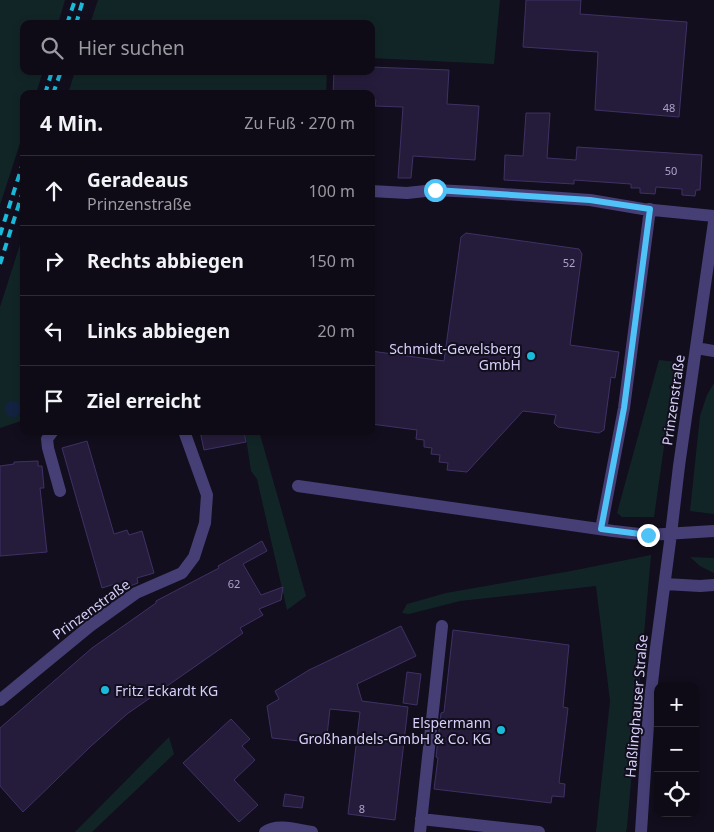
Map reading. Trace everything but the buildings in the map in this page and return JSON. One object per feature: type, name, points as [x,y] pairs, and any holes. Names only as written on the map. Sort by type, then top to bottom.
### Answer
[{"type":"street","points":[[375,191],[407,193],[435,190],[590,200],[714,216]]},
{"type":"street","points":[[601,529],[624,408],[650,209]]},
{"type":"street","name":"Prinzenstraße","points":[[665,584],[678,466],[714,222]]},
{"type":"street","points":[[696,348],[714,351]]},
{"type":"street","points":[[50,435],[48,448],[60,491]]},
{"type":"street","name":"Prinzenstraße","points":[[0,700],[90,626],[136,594],[182,573],[194,557],[205,523],[207,495],[185,435]]},
{"type":"street","points":[[298,486],[648,535],[714,531]]},
{"type":"street","points":[[665,584],[714,585]]},
{"type":"street","name":"Haßlinghauser Straße","points":[[641,832],[656,648],[665,584]]},
{"type":"street","points":[[442,626],[421,826],[539,832]]},
{"type":"street","points":[[265,832],[269,829],[281,828],[312,832]]},
{"type":"green space","points":[[0,0],[65,0],[59,20],[20,20],[20,75],[42,75],[37,90],[20,90],[20,143],[0,205]]},
{"type":"green space","points":[[98,0],[500,0],[494,64],[375,58],[375,20],[91,20]]},
{"type":"green space","points":[[74,75],[327,75],[326,90],[69,90]]},
{"type":"green space","points":[[20,244],[20,421],[0,428],[0,307]]},
{"type":"green space","points":[[659,360],[676,362],[654,517],[622,517],[617,513]]},
{"type":"green space","points":[[714,383],[714,514],[690,511],[700,416],[707,395]]},
{"type":"green space","points":[[246,435],[260,435],[306,596],[287,610],[257,479],[251,471]]},
{"type":"green space","points":[[651,555],[627,827],[626,832],[596,832],[610,701],[596,586],[460,601],[409,614],[402,613],[407,604],[446,593]]},
{"type":"green space","points":[[690,557],[714,558],[714,573],[700,566]]},
{"type":"green space","points":[[169,737],[174,754],[92,832],[75,832]]},
{"type":"water","points":[[13,401],[18,404],[20,412],[16,416],[10,416],[6,412],[6,406],[10,402]]},
{"type":"railway","points":[[68,20],[75,0]]},
{"type":"railway","points":[[77,20],[83,0]]},
{"type":"railway","points":[[46,90],[51,75]]},
{"type":"railway","points":[[54,90],[60,75]]},
{"type":"railway","points":[[0,235],[20,172]]},
{"type":"railway","points":[[0,264],[20,201]]},
{"type":"place","name":"Schmidt-Gevelsberg GmbH","points":[[531,356]]},
{"type":"place","name":"Fritz Eckardt KG","points":[[105,690]]},
{"type":"place","name":"Elspermann Großhandels-GmbH & Co. KG","points":[[501,730]]},
{"type":"route","points":[[435,190],[590,200],[650,209],[624,408],[601,529],[648,535]]}]
